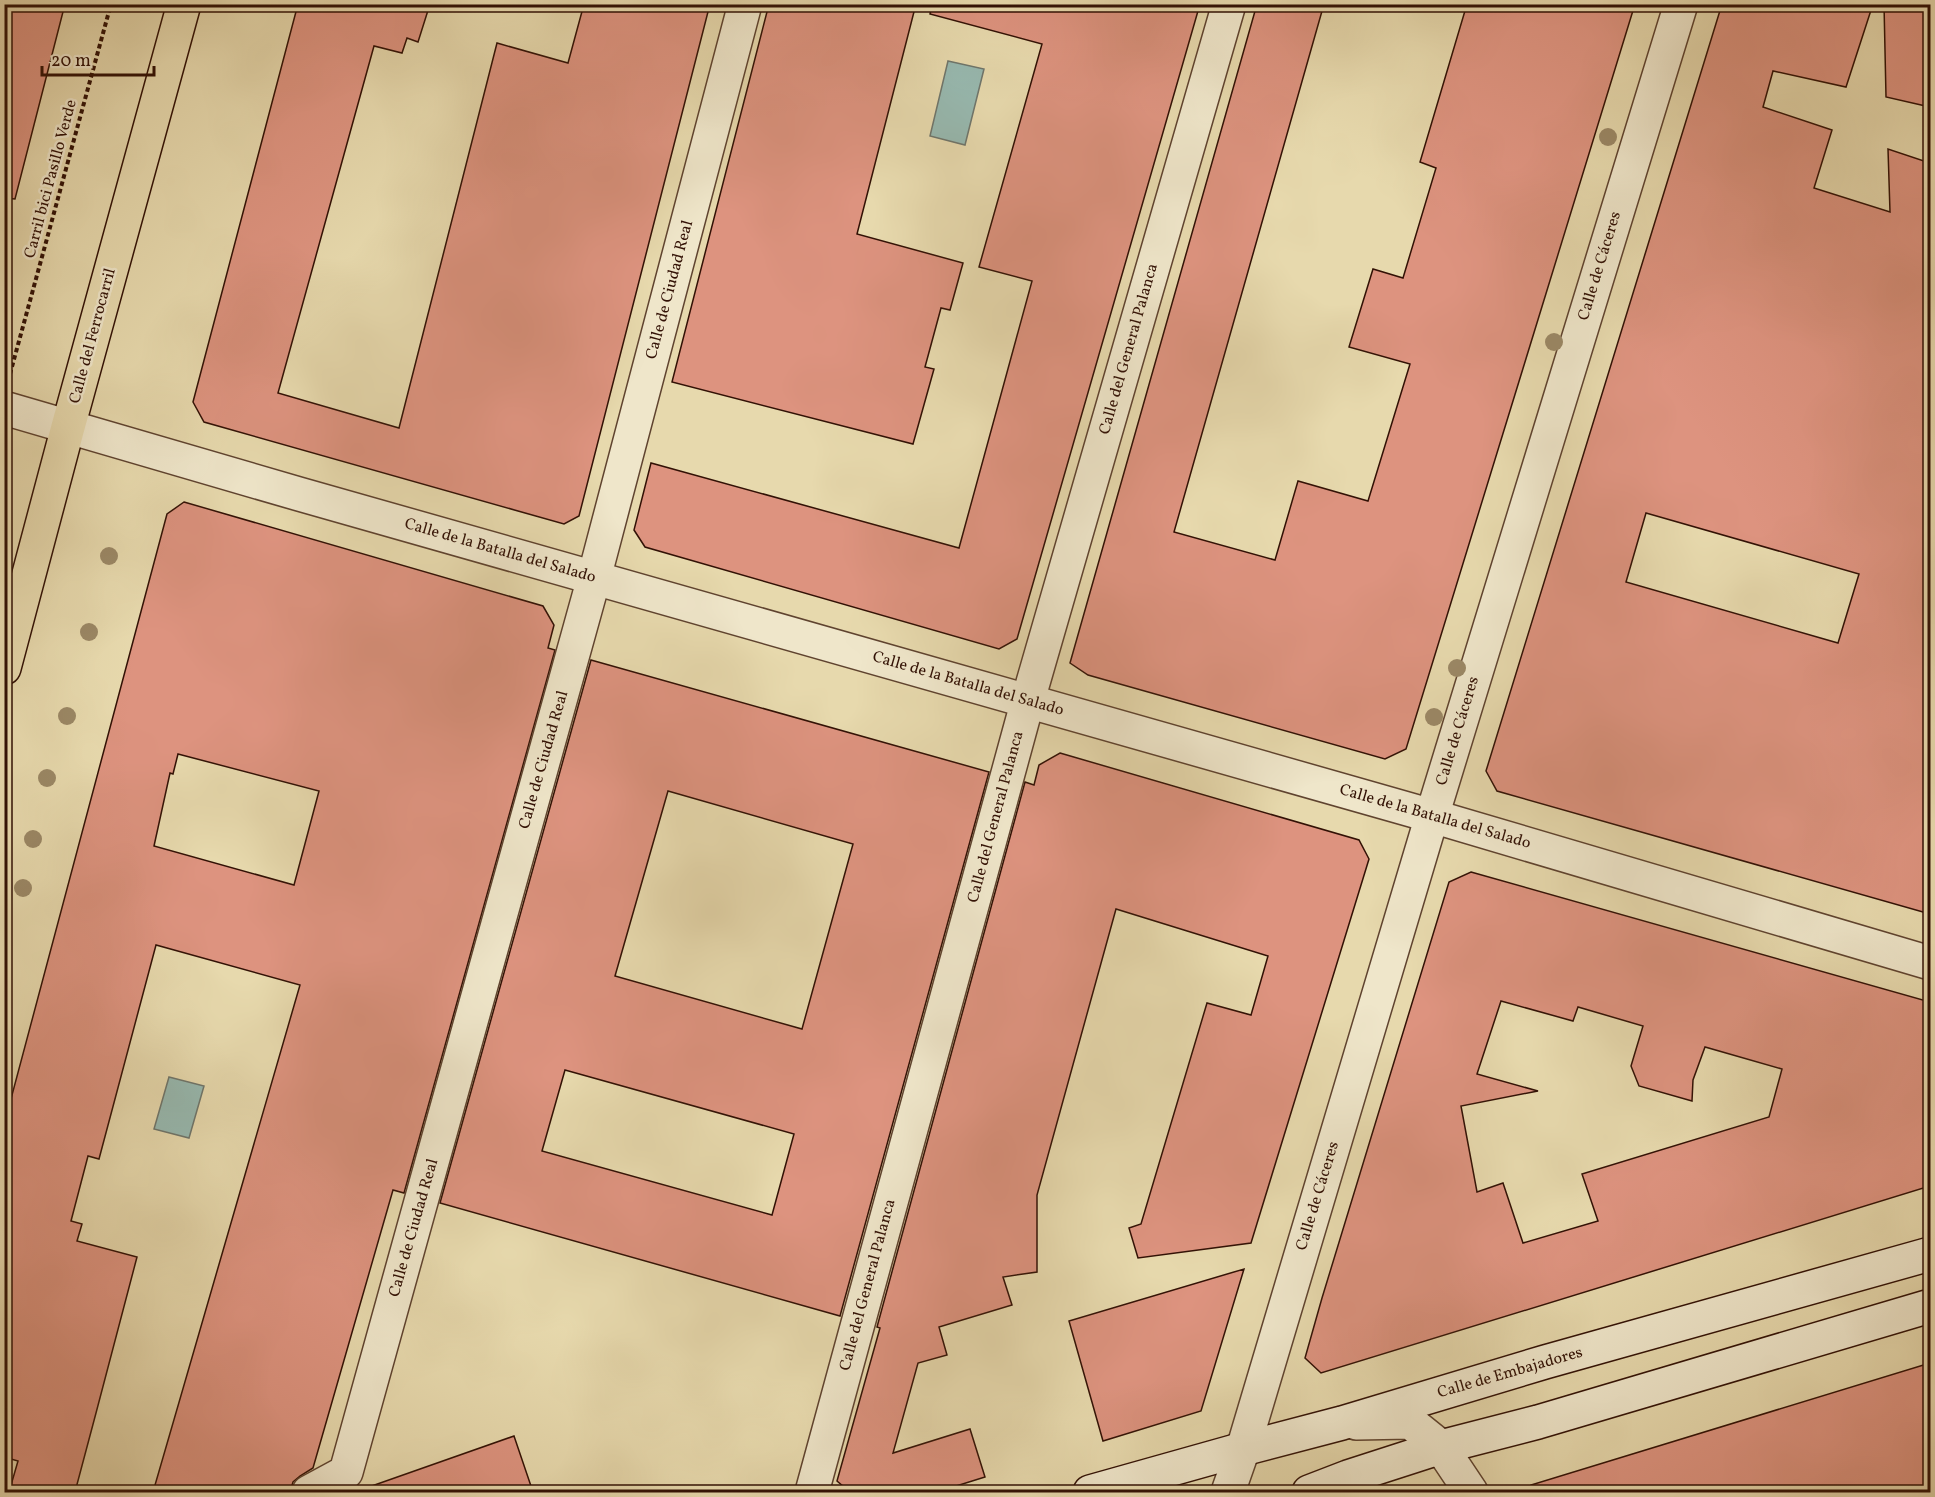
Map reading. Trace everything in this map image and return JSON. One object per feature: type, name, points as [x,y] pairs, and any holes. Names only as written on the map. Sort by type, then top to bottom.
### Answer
[{"type":"main road","name":"Calle del Ferrocarril","points":[[4,668],[184,4]]},
{"type":"street","name":"Calle de Ciudad Real","points":[[309,1492],[346,1472],[594,578],[745,4]]},
{"type":"street","name":"Calle del General Palanca","points":[[812,1492],[1028,700],[1229,4]]},
{"type":"street","name":"Calle de Cáceres","points":[[1228,1492],[1243,1449],[1432,816],[1680,4]]},
{"type":"street","name":"Calle de la Batalla del Salado","points":[[6,397],[68,427],[1432,816],[1930,963]]},
{"type":"street","name":"Calle de Embajadores","points":[[1090,1492],[1342,1424],[1545,1362],[1930,1254]]},
{"type":"street","points":[[1309,1492],[1441,1447],[1538,1422],[1930,1306]]},
{"type":"street","points":[[1342,1424],[1410,1422],[1441,1447],[1471,1492]]},
{"type":"path","name":"Carril bici Pasillo Verde","points":[[6,397],[111,4]]},
{"type":"water","points":[[948,61],[984,69],[965,145],[930,136]]},
{"type":"water","points":[[169,1077],[204,1086],[189,1138],[154,1129]]},
{"type":"building","points":[[4,4],[65,4],[15,199],[4,198]]},
{"type":"building","points":[[298,4],[430,4],[418,42],[407,38],[402,53],[374,46],[278,393],[399,428],[497,43],[568,63],[584,4],[710,4],[579,516],[564,524],[204,422],[193,402]]},
{"type":"building","points":[[769,4],[916,4],[857,234],[963,263],[950,310],[941,308],[925,367],[934,369],[913,444],[672,382]]},
{"type":"building","points":[[932,4],[1200,4],[1017,639],[999,649],[645,547],[634,530],[651,463],[959,548],[1032,281],[979,267],[1042,44],[930,14]]},
{"type":"building","points":[[1257,4],[1324,4],[1174,532],[1275,560],[1298,481],[1368,501],[1410,364],[1349,347],[1373,269],[1403,278],[1436,168],[1420,162],[1467,4],[1635,4],[1406,749],[1385,759],[1088,675],[1070,663]]},
{"type":"building","points":[[1722,4],[1873,4],[1846,87],[1773,71],[1763,107],[1832,130],[1814,188],[1890,212],[1888,149],[1930,163],[1930,914],[1497,791],[1486,771]],"holes":[[[1646,513],[1859,574],[1838,643],[1626,582]]]},
{"type":"building","points":[[1884,4],[1930,4],[1930,107],[1886,97]]},
{"type":"building","points":[[184,502],[543,606],[554,625],[548,648],[555,650],[404,1193],[393,1190],[313,1468],[293,1482],[290,1492],[153,1492],[300,985],[156,945],[99,1159],[88,1156],[71,1221],[82,1224],[77,1241],[137,1257],[75,1492],[9,1492],[18,1461],[4,1457],[4,1125],[167,514]],"holes":[[[178,754],[319,791],[294,885],[154,846],[170,773],[173,774]]]},
{"type":"building","points":[[591,660],[989,772],[840,1316],[440,1203]],"holes":[[[668,791],[853,844],[802,1029],[615,976]],[[565,1070],[794,1134],[772,1215],[542,1151]]]},
{"type":"building","points":[[1060,753],[1359,840],[1369,859],[1251,1243],[1138,1258],[1129,1228],[1141,1224],[1207,1003],[1251,1015],[1268,956],[1116,909],[1037,1195],[1037,1272],[1003,1277],[1012,1305],[939,1327],[947,1355],[918,1363],[893,1453],[970,1429],[985,1477],[937,1492],[850,1492],[837,1481],[1025,782],[1034,785],[1039,765]]},
{"type":"building","points":[[1471,872],[1930,1002],[1930,1052],[1924,1052],[1930,1131],[1930,1186],[1321,1373],[1305,1358],[1449,882]],"holes":[[[1501,1001],[1573,1021],[1578,1007],[1643,1026],[1631,1066],[1639,1086],[1692,1101],[1693,1080],[1705,1047],[1782,1069],[1769,1117],[1582,1174],[1598,1221],[1523,1243],[1503,1183],[1477,1192],[1461,1106],[1538,1091],[1477,1074]]]},
{"type":"building","points":[[1244,1269],[1201,1411],[1103,1441],[1069,1321]]},
{"type":"building","points":[[1930,1363],[1930,1492],[1532,1492],[1531,1485]]},
{"type":"building","points":[[514,1436],[533,1492],[367,1492],[366,1488]]}]
